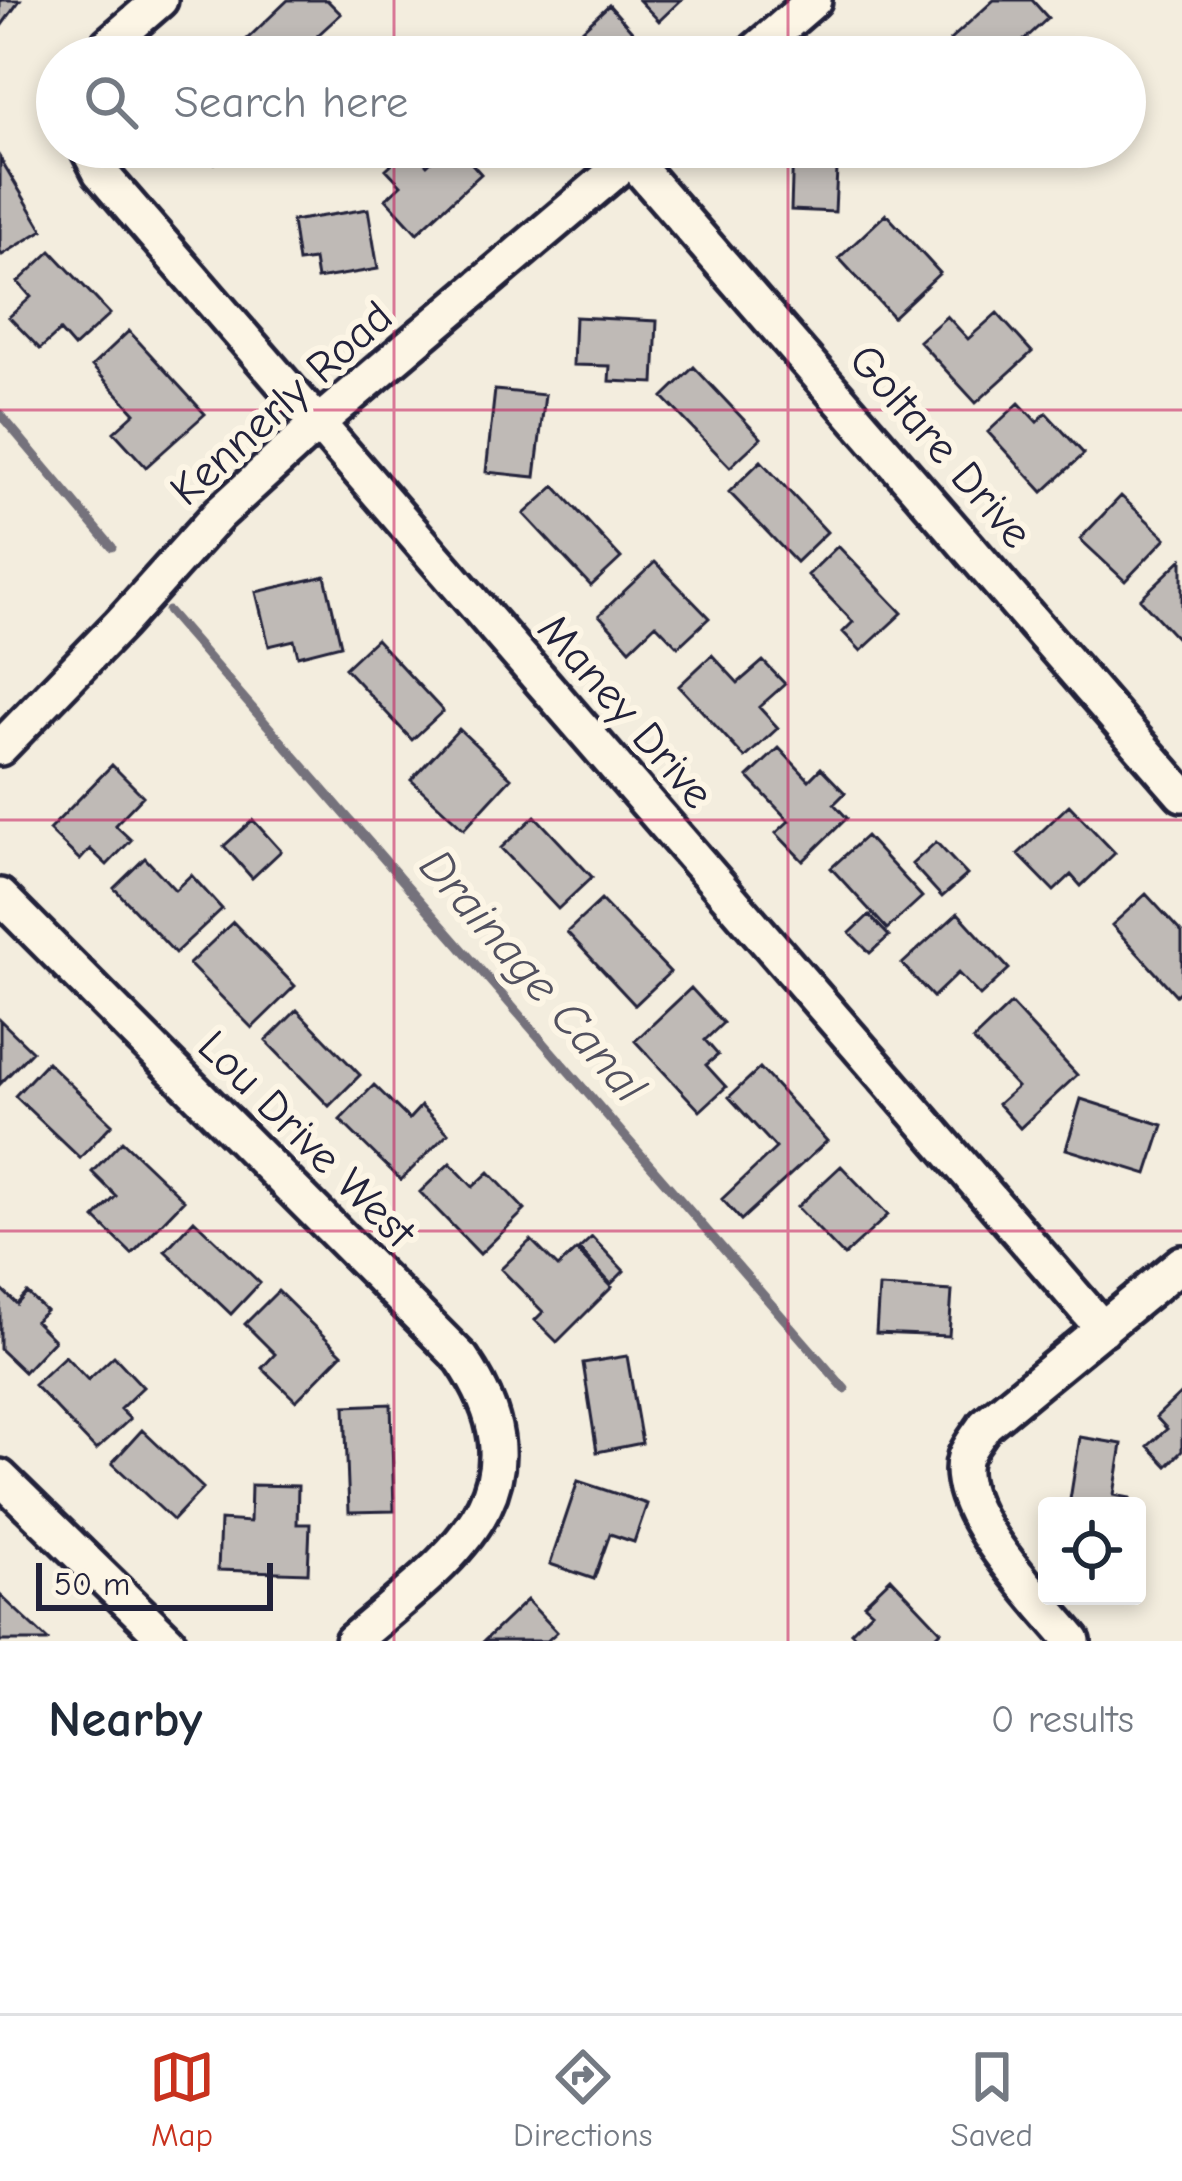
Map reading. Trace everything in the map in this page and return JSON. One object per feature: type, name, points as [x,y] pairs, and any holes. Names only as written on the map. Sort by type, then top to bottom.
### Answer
[{"type":"street","points":[[118,36],[160,0]]},
{"type":"street","points":[[772,36],[814,0]]},
{"type":"street","name":"Maney Drive","points":[[98,168],[1103,1329]]},
{"type":"street","name":"Kennerly Road","points":[[0,748],[219,514],[317,424],[620,168]]},
{"type":"street","name":"Goltare Drive","points":[[651,168],[1182,794]]},
{"type":"street","name":"Lou Drive West","points":[[0,896],[462,1359],[485,1393],[497,1435],[496,1473],[481,1516],[456,1551],[352,1641]]},
{"type":"street","points":[[1073,1641],[976,1516],[963,1474],[965,1456],[985,1425],[1182,1263]]},
{"type":"street","points":[[0,1477],[168,1641]]},
{"type":"building","points":[[0,0],[20,0],[2,25],[0,24]]},
{"type":"building","points":[[288,0],[327,0],[341,14],[319,36],[250,36]]},
{"type":"building","points":[[639,0],[681,0],[659,21]]},
{"type":"building","points":[[994,0],[1032,0],[1048,18],[1028,36],[954,36]]},
{"type":"building","points":[[609,5],[636,36],[576,36]]},
{"type":"building","points":[[0,158],[43,230],[2,255],[0,252]]},
{"type":"building","points":[[476,168],[481,174],[417,233],[386,199],[401,185],[386,169]]},
{"type":"building","points":[[792,168],[837,168],[835,212],[791,210]]},
{"type":"building","points":[[368,209],[378,269],[317,279],[314,260],[298,262],[292,221]]},
{"type":"building","points":[[886,214],[940,273],[893,317],[839,258]]},
{"type":"building","points":[[51,251],[110,314],[74,347],[60,331],[40,349],[9,317],[31,297],[18,282]]},
{"type":"building","points":[[997,313],[1032,352],[976,403],[919,341],[947,316],[968,339]]},
{"type":"building","points":[[575,317],[657,321],[654,383],[609,381],[610,366],[573,365]]},
{"type":"building","points":[[129,331],[205,414],[146,467],[114,432],[135,413],[92,366]]},
{"type":"building","points":[[694,367],[761,438],[730,467],[663,397]]},
{"type":"building","points":[[495,390],[545,395],[535,477],[486,472]]},
{"type":"building","points":[[1019,403],[1037,422],[1046,413],[1084,454],[1043,492],[988,432]]},
{"type":"building","points":[[761,461],[827,532],[796,562],[729,492]]},
{"type":"building","points":[[555,486],[621,558],[591,586],[524,514]]},
{"type":"building","points":[[1121,496],[1166,538],[1125,581],[1080,539]]},
{"type":"building","points":[[838,546],[902,613],[861,651],[843,632],[853,622],[808,575]]},
{"type":"building","points":[[1182,559],[1182,644],[1140,599]]},
{"type":"building","points":[[655,562],[709,618],[678,647],[656,624],[630,649],[599,615]]},
{"type":"building","points":[[325,576],[341,645],[298,656],[294,640],[269,646],[256,592]]},
{"type":"building","points":[[376,639],[443,711],[412,740],[345,668]]},
{"type":"building","points":[[712,655],[738,683],[763,661],[785,684],[759,707],[778,728],[745,758],[679,686]]},
{"type":"building","points":[[459,729],[511,778],[464,829],[411,780]]},
{"type":"building","points":[[779,748],[809,780],[821,768],[845,793],[834,804],[847,818],[803,861],[776,833],[789,821],[748,777]]},
{"type":"building","points":[[112,765],[143,796],[115,825],[131,840],[107,865],[90,849],[80,860],[49,830]]},
{"type":"building","points":[[1069,805],[1115,853],[1081,886],[1071,875],[1054,891],[1018,854]]},
{"type":"building","points":[[535,816],[592,877],[558,909],[501,848]]},
{"type":"building","points":[[253,820],[281,851],[252,878],[224,846]]},
{"type":"building","points":[[866,836],[922,897],[887,929],[831,868]]},
{"type":"building","points":[[936,842],[967,875],[942,897],[912,864]]},
{"type":"building","points":[[145,858],[175,890],[191,875],[222,909],[175,953],[114,888]]},
{"type":"building","points":[[1146,894],[1182,933],[1182,989],[1176,995],[1112,925]]},
{"type":"building","points":[[601,900],[670,972],[635,1005],[567,932]]},
{"type":"building","points":[[958,913],[1009,969],[980,996],[958,973],[933,997],[902,964]]},
{"type":"building","points":[[869,915],[889,936],[870,953],[850,933]]},
{"type":"building","points":[[233,922],[295,986],[252,1028],[189,964]]},
{"type":"building","points":[[691,988],[723,1023],[705,1040],[718,1055],[706,1065],[726,1087],[700,1111],[635,1041]]},
{"type":"building","points":[[1011,1004],[1077,1075],[1020,1128],[998,1104],[1017,1087],[973,1040]]},
{"type":"building","points":[[297,1010],[360,1075],[329,1106],[266,1041]]},
{"type":"building","points":[[0,1020],[32,1051],[0,1084]]},
{"type":"building","points":[[47,1062],[112,1124],[80,1158],[15,1096]]},
{"type":"building","points":[[760,1068],[827,1141],[741,1220],[722,1199],[776,1148],[729,1097]]},
{"type":"building","points":[[374,1085],[409,1119],[421,1106],[448,1133],[401,1180],[340,1120]]},
{"type":"building","points":[[1081,1099],[1163,1125],[1147,1174],[1066,1149]]},
{"type":"building","points":[[122,1141],[184,1200],[132,1254],[95,1218],[116,1196],[92,1172]]},
{"type":"building","points":[[450,1163],[473,1187],[489,1172],[525,1210],[480,1254],[420,1192]]},
{"type":"building","points":[[841,1166],[888,1215],[844,1256],[797,1207]]},
{"type":"building","points":[[194,1220],[260,1283],[231,1314],[165,1251]]},
{"type":"building","points":[[592,1237],[624,1271],[611,1284],[579,1249]]},
{"type":"building","points":[[531,1240],[558,1267],[576,1250],[612,1287],[557,1342],[535,1320],[543,1312],[501,1269]]},
{"type":"building","points":[[879,1287],[952,1291],[949,1336],[876,1333]]},
{"type":"building","points":[[0,1288],[17,1304],[27,1293],[46,1311],[35,1321],[54,1340],[24,1372],[0,1349]]},
{"type":"building","points":[[278,1291],[342,1354],[296,1401],[262,1368],[275,1354],[245,1324]]},
{"type":"building","points":[[65,1356],[88,1380],[114,1356],[143,1387],[120,1409],[130,1419],[96,1450],[34,1385]]},
{"type":"building","points":[[627,1356],[642,1443],[597,1452],[583,1363]]},
{"type":"building","points":[[1182,1392],[1182,1451],[1167,1466],[1148,1446],[1167,1429],[1156,1417]]},
{"type":"building","points":[[391,1404],[394,1511],[349,1512],[345,1406]]},
{"type":"building","points":[[142,1430],[203,1488],[173,1520],[112,1463]]},
{"type":"building","points":[[1080,1437],[1122,1444],[1114,1495],[1125,1497],[1070,1497]]},
{"type":"building","points":[[578,1481],[647,1504],[634,1542],[610,1534],[594,1579],[550,1564]]},
{"type":"building","points":[[251,1485],[298,1486],[297,1524],[310,1524],[308,1573],[218,1570],[220,1520],[250,1522]]},
{"type":"building","points":[[891,1578],[941,1631],[931,1641],[860,1641],[851,1632],[872,1611],[864,1604]]},
{"type":"building","points":[[0,1595],[48,1640],[0,1641]]},
{"type":"building","points":[[527,1600],[557,1632],[547,1641],[484,1641]]},
{"type":"waterway","name":"Drainage Canal","points":[[0,414],[112,547]]},
{"type":"waterway","name":"Drainage Canal","points":[[168,611],[845,1389]]}]
